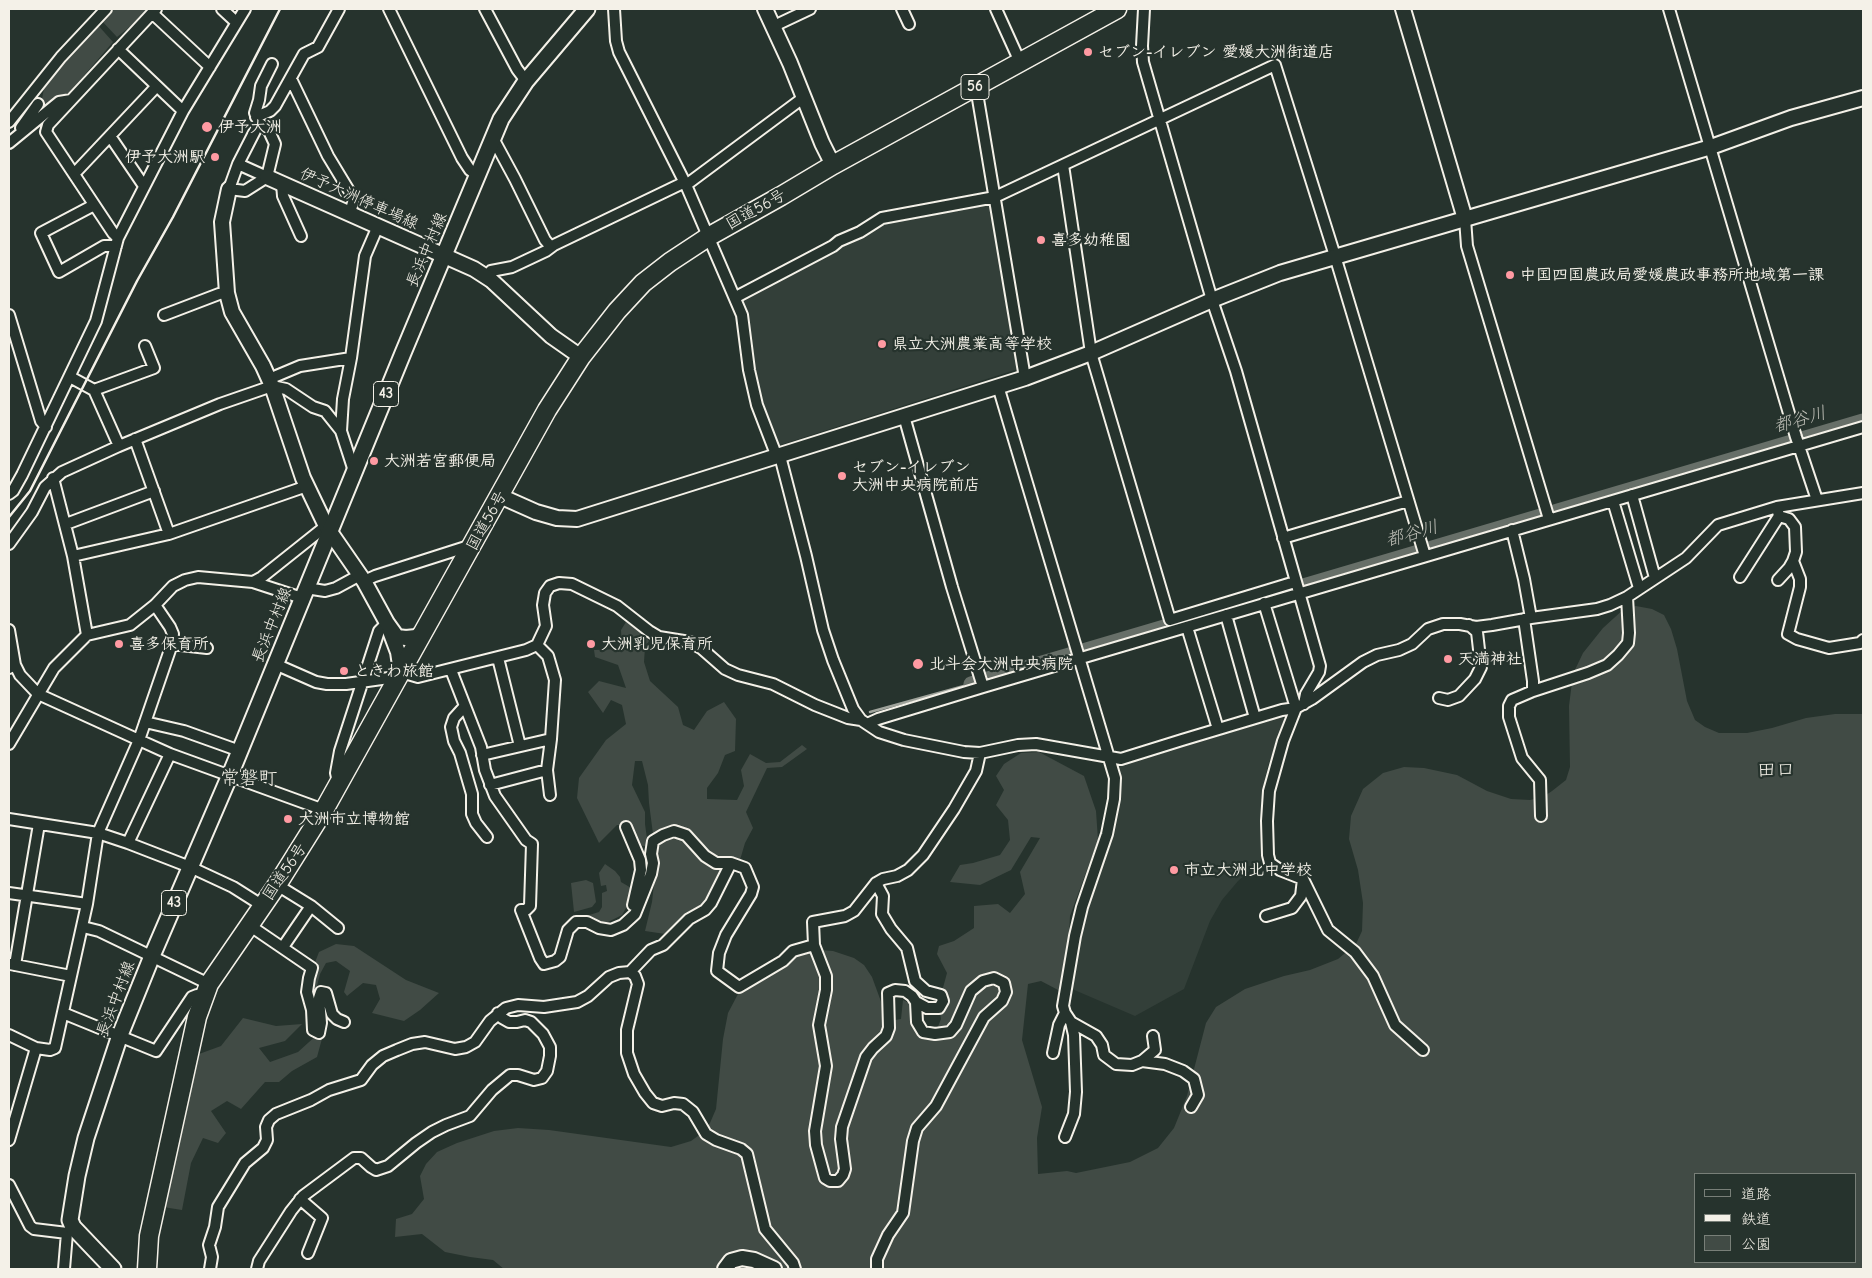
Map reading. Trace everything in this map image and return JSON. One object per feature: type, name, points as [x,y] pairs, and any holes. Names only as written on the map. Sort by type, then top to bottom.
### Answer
[{"type":"highway","name":"国道56号","points":[[147,1269],[149,1236],[196,1017],[206,990],[277,885],[324,810],[548,410],[581,357],[617,311],[643,283],[670,262],[708,237],[833,165],[1117,9]]},
{"type":"main road","name":"長浜中村線","points":[[70,1230],[71,1210],[86,1138],[120,1035],[240,751],[328,530],[492,140],[501,119],[526,81],[587,9]]},
{"type":"main road","points":[[70,1230],[113,1269]]},
{"type":"street","points":[[9,122],[61,57],[106,9]]},
{"type":"street","points":[[222,9],[236,22]]},
{"type":"street","points":[[9,494],[13,491],[22,475],[96,321],[117,242],[144,186],[183,111],[245,9]]},
{"type":"street","points":[[339,9],[318,47],[304,54],[291,79],[270,111],[257,120],[238,164],[229,189],[222,222],[227,293],[232,312],[270,382],[307,486],[328,530],[362,578],[397,637],[406,638],[423,632]]},
{"type":"street","points":[[390,9],[462,158],[470,170],[478,175]]},
{"type":"street","points":[[485,9],[517,69],[526,81]]},
{"type":"street","points":[[614,9],[616,41],[619,52],[667,145],[736,297],[742,315],[748,370],[757,405],[778,457],[832,660],[853,709],[864,722],[879,732],[904,740],[980,753],[1018,745],[1036,744],[1121,760],[1218,729],[1300,706],[1363,662],[1377,655],[1399,650],[1412,644],[1428,629],[1442,624],[1492,625],[1597,609],[1610,605],[1686,558],[1718,525],[1778,512],[1817,500],[1863,493]]},
{"type":"street","points":[[765,9],[833,165]]},
{"type":"street","points":[[774,26],[810,9]]},
{"type":"street","points":[[902,9],[909,24]]},
{"type":"street","points":[[996,9],[1020,62]]},
{"type":"street","points":[[1144,9],[1143,62],[1212,300],[1236,371],[1320,666],[1319,672],[1283,741],[1269,791],[1268,855],[1270,863],[1303,879],[1328,930],[1355,952],[1373,976],[1395,1025],[1423,1050]]},
{"type":"street","points":[[1403,9],[1465,219],[1467,246],[1548,515]]},
{"type":"street","points":[[1669,9],[1817,500]]},
{"type":"street","points":[[117,242],[113,233],[46,132],[48,125],[154,11],[210,67]]},
{"type":"street","points":[[118,50],[183,111]]},
{"type":"street","points":[[229,189],[245,191],[267,177],[275,144],[269,130],[257,120],[255,112],[261,86],[272,64]]},
{"type":"street","points":[[736,297],[833,246],[839,241],[860,232],[882,218],[995,197],[1275,65],[1335,256],[1423,552]]},
{"type":"street","points":[[291,79],[328,156],[354,200],[350,214]]},
{"type":"street","points":[[74,174],[156,86]]},
{"type":"street","points":[[976,87],[1025,378]]},
{"type":"street","points":[[486,277],[491,271],[512,267],[685,183],[803,98]]},
{"type":"street","points":[[500,496],[536,512],[557,518],[577,519],[1025,378],[1091,353],[1212,300],[1280,273],[1711,147],[1791,118],[1863,98]]},
{"type":"street","points":[[17,135],[59,102],[71,100]]},
{"type":"street","points":[[9,144],[38,104]]},
{"type":"street","points":[[110,136],[144,186]]},
{"type":"street","points":[[492,140],[495,142],[516,179],[545,240],[551,247]]},
{"type":"street","points":[[238,164],[267,177]]},
{"type":"street","points":[[1063,165],[1091,353],[1172,625]]},
{"type":"street","name":"伊予大洲停車場線","points":[[267,177],[474,269],[486,277],[552,336],[581,357]]},
{"type":"street","points":[[282,184],[283,196],[301,236]]},
{"type":"street","points":[[94,205],[41,233],[59,272],[104,246],[117,242]]},
{"type":"street","points":[[354,471],[341,431],[342,399],[351,358],[365,256],[378,226]]},
{"type":"street","points":[[164,315],[219,294],[227,293]]},
{"type":"street","points":[[9,315],[41,421],[46,427]]},
{"type":"street","points":[[94,390],[154,368],[145,346]]},
{"type":"street","points":[[9,544],[32,512],[45,488],[53,478],[62,472],[270,382],[300,366],[351,358]]},
{"type":"street","points":[[70,377],[94,390],[119,446]]},
{"type":"street","points":[[270,382],[286,389],[313,407],[325,411],[341,431]]},
{"type":"street","points":[[998,386],[1115,778],[1114,799],[1107,834],[1082,907],[1064,992],[1063,1006],[1071,1022],[1074,1035],[1076,1092],[1074,1114],[1065,1136]]},
{"type":"street","points":[[904,416],[952,587],[982,682]]},
{"type":"street","points":[[275,664],[316,682],[327,684],[362,682],[398,676],[418,677],[498,658],[537,645],[546,626],[543,605],[544,594],[550,586],[558,583],[572,584],[617,606],[659,637],[690,642],[701,648],[725,669],[738,675],[773,684],[814,705],[864,722],[886,717],[982,682],[1297,588],[1423,552],[1512,530],[1548,515],[1613,501],[1798,442],[1863,427]]},
{"type":"street","points":[[135,439],[170,534]]},
{"type":"street","points":[[53,478],[73,556],[87,635]]},
{"type":"street","points":[[73,556],[170,534],[307,486]]},
{"type":"street","points":[[66,524],[154,491]]},
{"type":"street","points":[[1632,495],[1655,578]]},
{"type":"street","points":[[1613,501],[1639,588]]},
{"type":"street","points":[[1283,538],[1408,502]]},
{"type":"street","points":[[1778,512],[1789,519],[1795,527],[1796,552],[1793,561],[1778,580]]},
{"type":"street","points":[[1740,577],[1778,512]]},
{"type":"street","points":[[253,582],[328,530]]},
{"type":"street","points":[[1512,530],[1524,579],[1533,681],[1532,691]]},
{"type":"street","points":[[9,744],[54,668],[87,635],[130,625],[155,605],[173,586],[185,580],[198,577],[253,582],[304,593],[326,591],[362,578],[375,576],[473,545]]},
{"type":"street","points":[[1793,561],[1800,579],[1800,587],[1788,634],[1797,639],[1829,648],[1860,643],[1863,640]]},
{"type":"street","points":[[1172,625],[1187,627],[1264,604],[1297,588]]},
{"type":"street","points":[[1541,816],[1540,780],[1522,758],[1509,717],[1509,706],[1512,700],[1532,691],[1607,665],[1618,655],[1628,643],[1627,596]]},
{"type":"street","points":[[1264,604],[1300,706]]},
{"type":"street","points":[[9,1035],[36,1048],[50,1050],[55,1048],[83,927],[98,833],[139,740],[172,644],[170,627],[155,605]]},
{"type":"street","points":[[1226,615],[1255,718]]},
{"type":"street","points":[[387,623],[398,652],[398,676]]},
{"type":"street","points":[[339,784],[336,773],[340,751],[379,632],[387,623]]},
{"type":"street","points":[[1439,698],[1448,700],[1459,696],[1475,679],[1481,667],[1477,632],[1470,626]]},
{"type":"street","points":[[1187,627],[1218,729]]},
{"type":"street","points":[[9,630],[12,667],[38,694],[170,754],[324,810]]},
{"type":"street","points":[[172,644],[207,648]]},
{"type":"street","points":[[537,645],[548,656],[555,680],[547,770],[550,795]]},
{"type":"street","points":[[498,658],[520,746]]},
{"type":"street","points":[[451,670],[479,741],[485,770],[495,796],[526,840],[532,844],[530,906],[526,910],[521,910],[544,964],[556,962],[560,957],[568,930],[576,922],[586,922],[599,928],[611,930],[623,925],[635,914],[651,874],[653,841],[663,834],[674,831],[686,835],[705,856],[716,863],[731,863],[745,868],[753,887],[751,894],[726,935],[719,953],[717,971],[739,987],[783,961],[793,951],[814,945]]},
{"type":"street","points":[[464,707],[454,718],[451,727],[472,794],[472,814],[476,823],[487,837]]},
{"type":"street","points":[[145,722],[184,731],[240,751]]},
{"type":"street","points":[[482,755],[550,739]]},
{"type":"street","points":[[876,883],[883,896],[882,914],[891,930],[906,948],[915,981],[926,991],[941,995],[943,1001],[938,1008],[927,1008],[916,1002],[905,991],[895,990],[888,993],[890,1028],[886,1036],[873,1048],[866,1058],[842,1128],[844,1175],[838,1181],[830,1181],[825,1178],[816,1146],[815,1131],[826,1066],[819,1025],[826,990],[826,976],[814,945],[813,922],[845,916],[854,911],[876,883],[908,870],[923,855],[954,809],[976,771],[980,753]]},
{"type":"street","points":[[128,843],[170,754]]},
{"type":"street","points":[[490,785],[547,770]]},
{"type":"street","points":[[9,819],[98,833],[128,843],[190,866],[233,886],[263,906]]},
{"type":"street","points":[[40,824],[28,897],[12,964],[72,976]]},
{"type":"street","points":[[611,930],[630,912],[639,880],[640,860],[626,828]]},
{"type":"street","points":[[630,972],[651,950],[663,945],[689,920],[705,910],[711,903],[731,863]]},
{"type":"street","points":[[1266,916],[1292,908],[1301,896],[1303,879]]},
{"type":"street","points":[[277,885],[311,906],[338,928]]},
{"type":"street","points":[[9,893],[87,904]]},
{"type":"street","points":[[283,947],[311,906]]},
{"type":"street","points":[[249,925],[312,968],[307,992],[312,1010],[314,1030],[319,1033],[319,998],[321,992],[326,993],[332,1014],[336,1019],[344,1022]]},
{"type":"street","points":[[63,1013],[156,1051],[192,997],[206,990],[152,956],[99,932],[83,927]]},
{"type":"street","points":[[210,1269],[212,1256],[209,1245],[215,1227],[218,1207],[244,1163],[262,1148],[267,1140],[266,1127],[269,1120],[276,1114],[311,1100],[328,1090],[361,1080],[372,1065],[383,1056],[412,1044],[425,1042],[455,1048],[466,1047],[474,1042],[498,1013],[506,1008],[518,1005],[544,1007],[577,1002],[588,996],[609,977],[619,972],[630,972],[635,976],[638,984],[627,1030],[627,1053],[634,1074],[644,1093],[653,1102],[662,1106],[674,1103],[683,1104],[693,1112],[706,1134],[716,1140],[741,1149],[747,1154],[765,1229],[793,1263],[795,1269]]},
{"type":"street","points":[[877,1269],[877,1259],[888,1235],[903,1213],[912,1142],[917,1128],[936,1106],[984,1017],[1002,1001],[1006,992],[1004,983],[994,978],[983,980],[971,991],[956,1025],[950,1032],[935,1034],[923,1032],[917,1022],[916,1002]]},
{"type":"street","points":[[256,1269],[259,1261],[300,1199],[354,1158],[361,1158],[376,1170],[388,1166],[416,1142],[432,1132],[470,1116],[492,1090],[510,1075],[518,1075],[534,1080],[542,1078],[547,1071],[550,1056],[550,1047],[543,1034],[531,1022],[525,1020],[509,1022],[498,1013]]},
{"type":"street","points":[[1053,1053],[1059,1025],[1065,1013]]},
{"type":"street","points":[[1071,1022],[1096,1036],[1102,1045],[1104,1055],[1116,1064],[1132,1065],[1142,1061],[1155,1050],[1153,1036]]},
{"type":"street","points":[[9,1140],[36,1048]]},
{"type":"street","points":[[1142,1061],[1165,1064],[1183,1071],[1194,1079],[1198,1096],[1191,1107]]},
{"type":"street","points":[[9,1185],[30,1226],[34,1230],[70,1230],[64,1269]]},
{"type":"street","points":[[300,1199],[322,1218],[308,1253]]},
{"type":"street","points":[[725,1269],[731,1261],[742,1258],[754,1260],[774,1269]]},
{"type":"shaded area","name":"県立大洲農業高等学校","points":[[991,202],[1018,369],[777,446],[775,445],[758,391],[748,319],[741,297],[891,217]]},
{"type":"shaded area","name":"市立大洲北中学校","points":[[1283,716],[1284,720],[1268,766],[1262,791],[1263,859],[1238,881],[1222,900],[1210,921],[1184,989],[1135,1016],[1072,989],[1078,937],[1119,790],[1118,763]]},
{"type":"green space","points":[[110,9],[147,9],[131,26],[117,37],[100,19]]},
{"type":"green space","points":[[96,23],[113,42],[69,93],[54,98],[40,110],[45,83]]},
{"type":"green space","points":[[1636,606],[1652,609],[1664,615],[1671,629],[1677,649],[1687,701],[1695,720],[1719,733],[1747,733],[1806,718],[1835,714],[1863,714],[1863,1269],[504,1269],[493,1260],[445,1252],[422,1234],[395,1237],[396,1219],[412,1214],[424,1199],[420,1176],[426,1164],[437,1152],[457,1143],[494,1131],[518,1128],[549,1130],[671,1147],[691,1141],[702,1133],[710,1123],[716,1109],[723,1039],[728,1013],[738,994],[763,967],[780,956],[807,949],[833,951],[854,958],[864,965],[872,977],[883,1007],[886,1034],[889,1021],[901,1019],[903,1000],[911,1004],[917,1022],[935,1034],[941,1019],[939,1008],[947,973],[937,954],[939,946],[954,941],[974,928],[974,906],[998,904],[1010,913],[1025,894],[1020,872],[1040,838],[1031,837],[1011,870],[980,885],[950,882],[960,865],[1000,855],[1010,840],[1008,820],[996,805],[1004,790],[996,776],[1004,764],[1021,753],[1039,752],[1084,776],[1096,811],[1098,840],[1070,916],[1068,954],[1060,991],[1041,981],[1028,984],[1022,1040],[1042,1107],[1037,1138],[1038,1174],[1067,1171],[1076,1173],[1130,1162],[1158,1148],[1174,1128],[1187,1096],[1206,1023],[1216,1007],[1245,989],[1284,976],[1310,970],[1338,959],[1356,944],[1362,931],[1363,903],[1358,870],[1349,839],[1351,816],[1363,789],[1383,773],[1404,767],[1424,768],[1457,775],[1487,791],[1511,799],[1530,800],[1543,797],[1552,791],[1566,780],[1570,767],[1569,706],[1573,674],[1583,653],[1603,628],[1625,608]]},
{"type":"green space","points":[[626,622],[642,633],[649,641],[645,647],[644,662],[650,681],[678,707],[683,725],[694,730],[707,711],[724,702],[736,719],[735,751],[725,755],[718,773],[707,788],[707,799],[737,800],[744,786],[741,770],[750,754],[766,763],[780,762],[802,745],[807,749],[782,767],[767,768],[746,812],[753,828],[745,843],[740,860],[730,861],[703,907],[672,935],[645,931],[652,902],[655,875],[654,842],[648,785],[642,761],[635,761],[632,785],[645,812],[648,846],[643,846],[636,841],[629,825],[617,825],[599,843],[577,798],[579,778],[606,740],[626,724],[622,705],[611,700],[603,713],[588,692],[599,681],[626,688],[618,665],[595,657],[594,650],[622,649],[621,630]]},
{"type":"green space","points":[[605,864],[615,871],[620,877],[621,882],[633,889],[622,915],[608,922],[602,922],[586,916],[599,912],[602,907],[602,893],[607,891],[606,885],[601,886],[599,873]]},
{"type":"green space","points":[[586,880],[593,883],[596,902],[592,907],[574,912],[571,883]]},
{"type":"green space","points":[[336,944],[354,946],[406,980],[439,993],[404,1021],[372,1013],[380,999],[376,985],[363,983],[347,996],[344,992],[350,971],[336,961],[326,963],[320,974],[315,994],[307,992],[309,978],[319,952]]},
{"type":"green space","points":[[243,1018],[276,1026],[302,1024],[285,1041],[259,1048],[270,1062],[298,1052],[319,1033],[323,1035],[317,1057],[292,1071],[279,1082],[265,1082],[241,1109],[227,1101],[211,1111],[226,1133],[218,1143],[203,1138],[191,1163],[182,1210],[163,1207],[183,1129],[199,1054],[221,1046]]},
{"type":"waterway","name":"都谷川","points":[[971,684],[1863,421]]},
{"type":"waterway","points":[[870,712],[971,684]]},
{"type":"railway","points":[[9,517],[30,491],[137,281],[173,217],[280,9]]},
{"type":"place","name":"セブン-イレブン 愛媛大洲街道店","points":[[1088,52]]},
{"type":"place","name":"伊予大洲","points":[[207,127]]},
{"type":"place","name":"伊予大洲駅","points":[[215,157]]},
{"type":"place","name":"喜多幼稚園","points":[[1041,240]]},
{"type":"place","name":"中国四国農政局愛媛農政事務所地域第一課","points":[[1510,275]]},
{"type":"place","name":"県立大洲農業高等学校","points":[[882,344]]},
{"type":"place","name":"大洲若宮郵便局","points":[[374,461]]},
{"type":"place","name":"セブン-イレブン 大洲中央病院前店","points":[[842,476]]},
{"type":"place","name":"喜多保育所","points":[[119,644]]},
{"type":"place","name":"大洲乳児保育所","points":[[591,644]]},
{"type":"place","name":"天満神社","points":[[1448,659]]},
{"type":"place","name":"北斗会大洲中央病院","points":[[918,664]]},
{"type":"place","name":"ときわ旅館","points":[[344,671]]},
{"type":"place","name":"大洲市立博物館","points":[[288,819]]},
{"type":"place","name":"市立大洲北中学校","points":[[1174,870]]},
{"type":"district","name":"田口","points":[[1776,771]]},
{"type":"district","name":"常磐町","points":[[249,779]]}]
